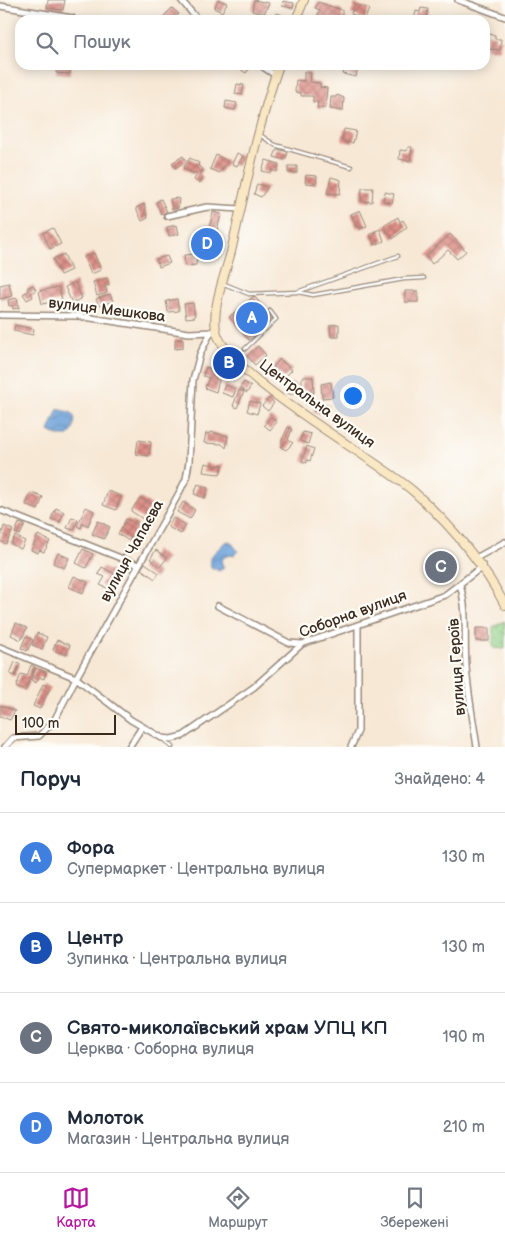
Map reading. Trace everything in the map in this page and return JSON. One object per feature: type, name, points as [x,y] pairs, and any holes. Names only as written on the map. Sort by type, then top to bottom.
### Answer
[{"type":"street","points":[[181,0],[194,15]]},
{"type":"street","points":[[298,15],[304,0]]},
{"type":"street","points":[[458,0],[505,17]]},
{"type":"street","points":[[0,6],[54,15]]},
{"type":"street","points":[[268,70],[275,75]]},
{"type":"street","points":[[213,330],[240,209],[277,70]]},
{"type":"street","points":[[168,216],[189,209],[207,207],[240,209]]},
{"type":"street","name":"вулиця Мешкова","points":[[0,315],[78,316],[189,333],[213,330]]},
{"type":"street","name":"Центральна вулиця","points":[[213,330],[226,351],[264,387],[412,490],[453,528],[483,566],[504,601]]},
{"type":"street","name":"вулиця Чапаєва","points":[[5,747],[13,738],[33,737],[47,730],[186,479],[189,462],[193,380],[200,354],[213,330]]},
{"type":"street","points":[[0,510],[138,565]]},
{"type":"street","points":[[476,558],[505,542]]},
{"type":"street","name":"Соборна вулиця","points":[[162,738],[171,739],[183,736],[254,687],[302,644],[445,595],[483,566]]},
{"type":"street","name":"вулиця Героїв","points":[[460,585],[465,602],[466,669],[477,747]]},
{"type":"street","points":[[218,606],[288,643],[302,644]]},
{"type":"street","points":[[351,747],[358,731],[358,625]]},
{"type":"street","points":[[0,647],[76,678],[142,727],[162,738]]},
{"type":"street","points":[[130,747],[142,727]]},
{"type":"lane","points":[[259,134],[275,145],[351,166]]},
{"type":"lane","points":[[297,292],[398,256]]},
{"type":"lane","points":[[222,283],[249,294],[297,292],[313,295],[404,279],[424,278]]},
{"type":"lane","points":[[245,349],[276,319],[270,311]]},
{"type":"lane","points":[[162,738],[172,747]]},
{"type":"green space","points":[[505,621],[505,649],[493,648],[493,627]]},
{"type":"water","points":[[58,409],[72,413],[75,419],[73,430],[68,436],[58,436],[49,431]]},
{"type":"water","points":[[230,541],[238,551],[234,555],[226,556],[221,561],[224,568],[219,571],[211,567],[210,557],[225,542]]},
{"type":"building","points":[[48,0],[65,0],[63,10],[47,8]]},
{"type":"building","points":[[218,0],[227,3],[222,12],[214,8]]},
{"type":"building","points":[[254,0],[269,3],[264,14],[252,11]]},
{"type":"building","points":[[283,1],[294,3],[293,8],[282,6]]},
{"type":"building","points":[[318,2],[342,10],[342,15],[318,15],[320,10],[315,8]]},
{"type":"building","points":[[355,4],[369,9],[367,15],[351,14]]},
{"type":"building","points":[[172,8],[179,14],[178,15],[165,15]]},
{"type":"building","points":[[421,8],[428,9],[427,15],[415,15],[416,11],[420,12]]},
{"type":"building","points":[[490,34],[495,35],[495,39],[501,39],[500,50],[490,49]]},
{"type":"building","points":[[56,70],[70,70],[70,74],[56,73]]},
{"type":"building","points":[[344,70],[357,70],[356,77],[343,74]]},
{"type":"building","points":[[304,72],[311,73],[310,82],[320,83],[320,87],[327,88],[325,108],[317,108],[318,102],[313,102],[313,96],[301,96],[301,93],[295,92],[296,80],[304,81]]},
{"type":"building","points":[[237,84],[244,85],[242,95],[235,94]]},
{"type":"building","points":[[337,95],[344,98],[343,111],[330,109],[331,97],[336,97]]},
{"type":"building","points":[[226,101],[237,103],[235,110],[225,108]]},
{"type":"building","points":[[344,129],[356,131],[353,143],[342,141]]},
{"type":"building","points":[[408,147],[412,147],[410,161],[399,159],[400,150],[407,151]]},
{"type":"building","points":[[277,149],[288,152],[285,160],[274,157]]},
{"type":"building","points":[[237,153],[243,156],[237,166],[232,164]]},
{"type":"building","points":[[216,155],[228,161],[219,173],[210,169]]},
{"type":"building","points":[[183,156],[186,161],[175,168],[172,163]]},
{"type":"building","points":[[190,158],[199,163],[198,166],[203,169],[200,175],[203,177],[200,183],[194,180],[197,173],[195,172],[194,174],[183,168]]},
{"type":"building","points":[[266,160],[279,164],[277,172],[272,170],[271,173],[262,171]]},
{"type":"building","points":[[288,166],[297,166],[297,173],[288,173]]},
{"type":"building","points":[[306,175],[317,176],[316,184],[305,183]]},
{"type":"building","points":[[331,177],[341,180],[340,194],[327,193]]},
{"type":"building","points":[[257,184],[268,187],[261,197],[254,194]]},
{"type":"building","points":[[362,188],[373,188],[372,202],[361,201]]},
{"type":"building","points":[[385,192],[394,194],[392,203],[383,201]]},
{"type":"building","points":[[179,198],[178,208],[172,209],[170,199]]},
{"type":"building","points":[[161,199],[167,212],[161,214],[156,202]]},
{"type":"building","points":[[144,204],[148,218],[142,221],[136,208]]},
{"type":"building","points":[[360,210],[367,226],[360,229],[359,226],[357,228],[351,214]]},
{"type":"building","points":[[213,212],[221,214],[215,239],[207,237]]},
{"type":"building","points":[[398,217],[400,222],[403,220],[407,227],[393,239],[384,226]]},
{"type":"building","points":[[177,225],[179,234],[169,236],[167,227]]},
{"type":"building","points":[[53,228],[61,244],[50,249],[43,233]]},
{"type":"building","points":[[380,229],[384,241],[375,245],[370,234]]},
{"type":"building","points":[[450,234],[466,251],[457,259],[448,250],[432,264],[426,256]]},
{"type":"building","points":[[200,240],[215,243],[213,250],[199,248]]},
{"type":"building","points":[[94,253],[101,270],[91,274],[84,257]]},
{"type":"building","points":[[64,254],[71,270],[60,275],[53,259]]},
{"type":"building","points":[[197,254],[196,265],[185,266],[184,255]]},
{"type":"building","points":[[167,256],[170,263],[159,267],[156,259]]},
{"type":"building","points":[[107,278],[109,285],[105,286],[107,293],[97,296],[93,282]]},
{"type":"building","points":[[75,282],[82,298],[72,303],[65,287]]},
{"type":"building","points":[[9,283],[12,296],[0,299],[0,285]]},
{"type":"building","points":[[33,285],[36,290],[31,293],[33,297],[27,300],[23,294],[28,291],[27,288]]},
{"type":"building","points":[[59,287],[62,300],[42,304],[39,291]]},
{"type":"building","points":[[405,291],[418,291],[418,302],[405,302]]},
{"type":"building","points":[[110,294],[113,301],[99,306],[96,299]]},
{"type":"building","points":[[254,296],[274,320],[249,340],[229,317]]},
{"type":"building","points":[[17,298],[19,308],[13,309],[12,305],[9,306],[8,300]]},
{"type":"building","points":[[177,299],[179,311],[168,312],[166,301]]},
{"type":"building","points":[[193,303],[195,317],[186,318],[184,304]]},
{"type":"building","points":[[339,324],[339,337],[331,337],[330,325]]},
{"type":"building","points":[[15,325],[34,329],[33,335],[14,331]]},
{"type":"building","points":[[175,339],[183,339],[183,348],[175,349]]},
{"type":"building","points":[[258,346],[266,355],[255,365],[247,356]]},
{"type":"building","points":[[280,359],[292,370],[284,378],[273,367]]},
{"type":"building","points":[[206,367],[221,372],[216,392],[205,388],[209,378],[203,376]]},
{"type":"building","points":[[302,377],[313,377],[314,393],[306,393],[306,390],[302,390]]},
{"type":"building","points":[[244,382],[251,386],[247,393],[240,388]]},
{"type":"building","points":[[331,382],[333,397],[322,398],[321,384]]},
{"type":"building","points":[[290,383],[296,385],[293,395],[287,393]]},
{"type":"building","points":[[225,385],[236,389],[233,397],[222,393]]},
{"type":"building","points":[[239,390],[244,392],[237,408],[233,406]]},
{"type":"building","points":[[269,398],[274,403],[268,411],[262,406]]},
{"type":"building","points":[[250,401],[260,404],[257,414],[247,411]]},
{"type":"building","points":[[317,402],[329,406],[325,416],[313,411]]},
{"type":"building","points":[[271,417],[277,422],[270,430],[264,425]]},
{"type":"building","points":[[288,427],[292,429],[288,440],[293,443],[286,450],[281,447],[283,444],[281,442]]},
{"type":"building","points":[[211,432],[228,436],[226,448],[222,444],[204,443],[206,433],[210,434]]},
{"type":"building","points":[[303,432],[311,434],[308,444],[300,441]]},
{"type":"building","points":[[138,440],[151,442],[149,456],[136,454]]},
{"type":"building","points":[[307,446],[314,449],[310,461],[307,460],[307,463],[302,461]]},
{"type":"building","points":[[205,463],[217,466],[223,464],[220,474],[203,472]]},
{"type":"building","points":[[198,484],[208,488],[205,498],[194,494]]},
{"type":"building","points":[[108,491],[121,496],[116,510],[103,505]]},
{"type":"building","points":[[31,493],[43,497],[38,510],[26,505]]},
{"type":"building","points":[[140,498],[152,505],[143,519],[131,511]]},
{"type":"building","points":[[183,502],[195,510],[190,519],[177,512]]},
{"type":"building","points":[[86,507],[94,511],[88,526],[83,523],[81,528],[77,526]]},
{"type":"building","points":[[56,508],[64,512],[60,522],[51,519]]},
{"type":"building","points":[[72,517],[78,519],[74,530],[67,528]]},
{"type":"building","points":[[173,518],[186,525],[181,534],[168,527]]},
{"type":"building","points":[[126,519],[138,525],[129,541],[118,534]]},
{"type":"building","points":[[98,521],[110,527],[104,539],[92,534]]},
{"type":"building","points":[[19,523],[25,525],[20,535],[15,533]]},
{"type":"building","points":[[4,526],[13,530],[6,544],[0,541]]},
{"type":"building","points":[[38,535],[50,541],[44,552],[39,550],[38,553],[31,550]]},
{"type":"building","points":[[15,536],[25,541],[21,549],[11,544]]},
{"type":"building","points":[[83,549],[93,554],[86,568],[76,563]]},
{"type":"building","points":[[156,550],[167,558],[160,567],[150,559]]},
{"type":"building","points":[[58,553],[69,558],[64,568],[53,563]]},
{"type":"building","points":[[436,556],[442,559],[445,556],[451,563],[449,566],[450,571],[444,571],[436,580],[428,572],[437,563]]},
{"type":"building","points":[[145,563],[159,573],[155,579],[141,569]]},
{"type":"building","points":[[102,567],[117,575],[109,589],[100,585],[105,577],[98,574]]},
{"type":"building","points":[[74,576],[88,582],[83,593],[69,587]]},
{"type":"building","points":[[16,623],[27,628],[21,640],[11,635]]},
{"type":"building","points":[[476,628],[489,628],[489,641],[476,641]]},
{"type":"building","points":[[37,633],[47,637],[42,649],[32,645]]},
{"type":"building","points":[[26,636],[33,640],[27,651],[21,648]]},
{"type":"building","points":[[57,640],[70,645],[66,655],[53,650]]},
{"type":"building","points":[[15,662],[20,664],[15,676],[10,674]]},
{"type":"building","points":[[31,665],[35,667],[25,691],[16,687],[21,674],[27,676]]},
{"type":"building","points":[[36,668],[46,672],[44,679],[39,677],[36,683],[31,680]]},
{"type":"building","points":[[43,684],[50,688],[40,709],[33,706]]},
{"type":"building","points":[[0,705],[15,711],[10,720],[0,716]]},
{"type":"place","name":"Молоток","points":[[207,244]]},
{"type":"place","name":"Фора","points":[[252,318]]},
{"type":"place","name":"Центр","points":[[229,363]]},
{"type":"place","name":"Свято-миколаївський храм УПЦ КП","points":[[441,567]]}]
